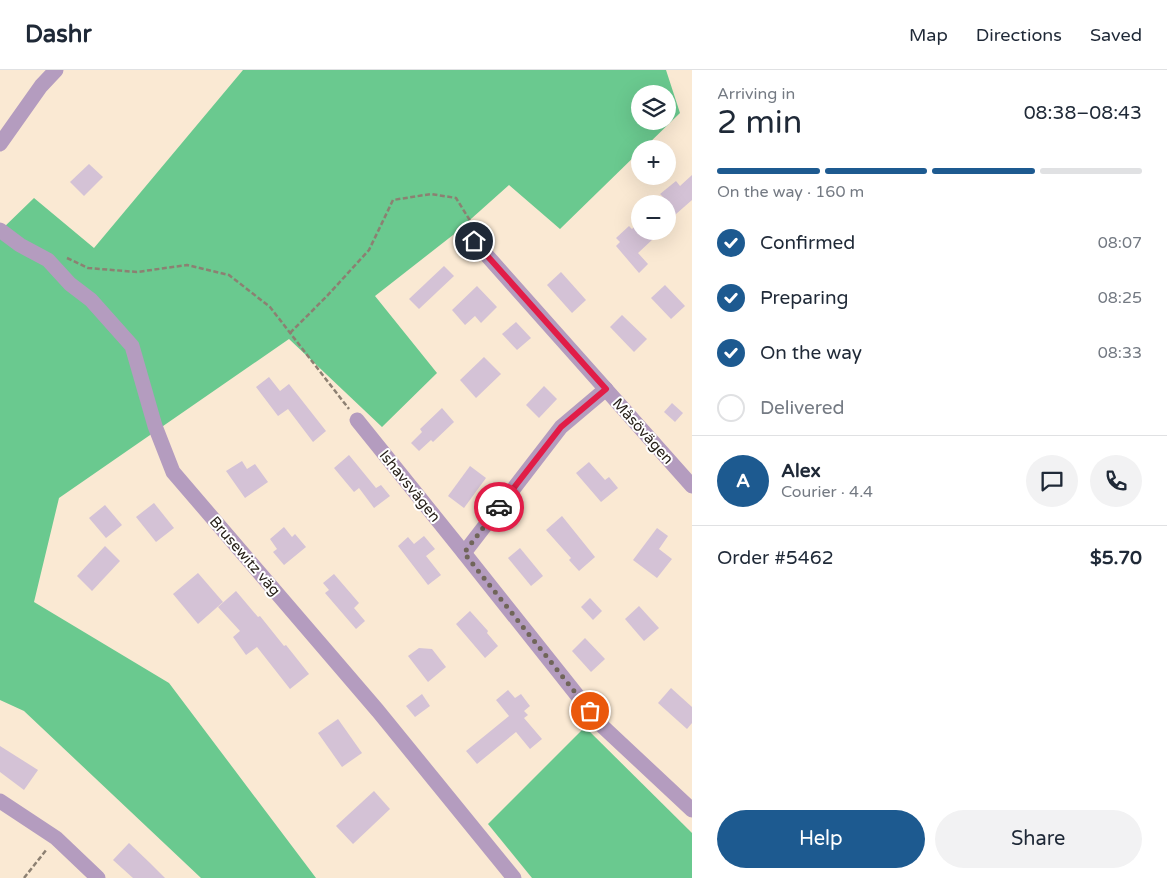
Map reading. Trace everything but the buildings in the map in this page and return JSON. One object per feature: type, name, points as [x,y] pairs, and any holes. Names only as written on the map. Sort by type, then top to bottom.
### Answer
[{"type":"street","points":[[0,144],[41,86],[56,70]]},
{"type":"street","name":"Brusewitz väg","points":[[0,230],[20,245],[48,260],[70,284],[91,300],[132,346],[154,426],[173,472],[378,711],[514,878]]},
{"type":"street","name":"Måsövägen","points":[[474,241],[692,486]]},
{"type":"street","points":[[464,553],[561,427],[606,389]]},
{"type":"street","name":"Ishavsvägen","points":[[357,420],[600,724],[692,810]]},
{"type":"street","points":[[0,801],[56,838],[98,878]]},
{"type":"path","points":[[290,333],[369,250],[393,200],[431,194],[456,198],[474,225],[474,241]]},
{"type":"path","points":[[62,255],[88,268],[137,272],[187,265],[229,275],[270,307],[357,420]]},
{"type":"path","points":[[24,878],[56,838]]},
{"type":"green space","points":[[243,70],[666,70],[671,85],[631,85],[631,130],[663,130],[652,140],[631,140],[631,160],[560,229],[509,185],[453,235],[375,296],[437,373],[382,427],[289,339],[59,498],[34,602],[169,683],[316,878],[201,878],[24,711],[0,700],[0,231],[34,198],[94,248]]},
{"type":"green space","points":[[676,101],[680,113],[676,117]]},
{"type":"green space","points":[[585,727],[692,833],[692,878],[532,878],[488,824]]},
{"type":"way so far","points":[[499,507],[464,553],[590,711]]},
{"type":"route","points":[[474,241],[606,389],[561,427],[499,507]]}]
